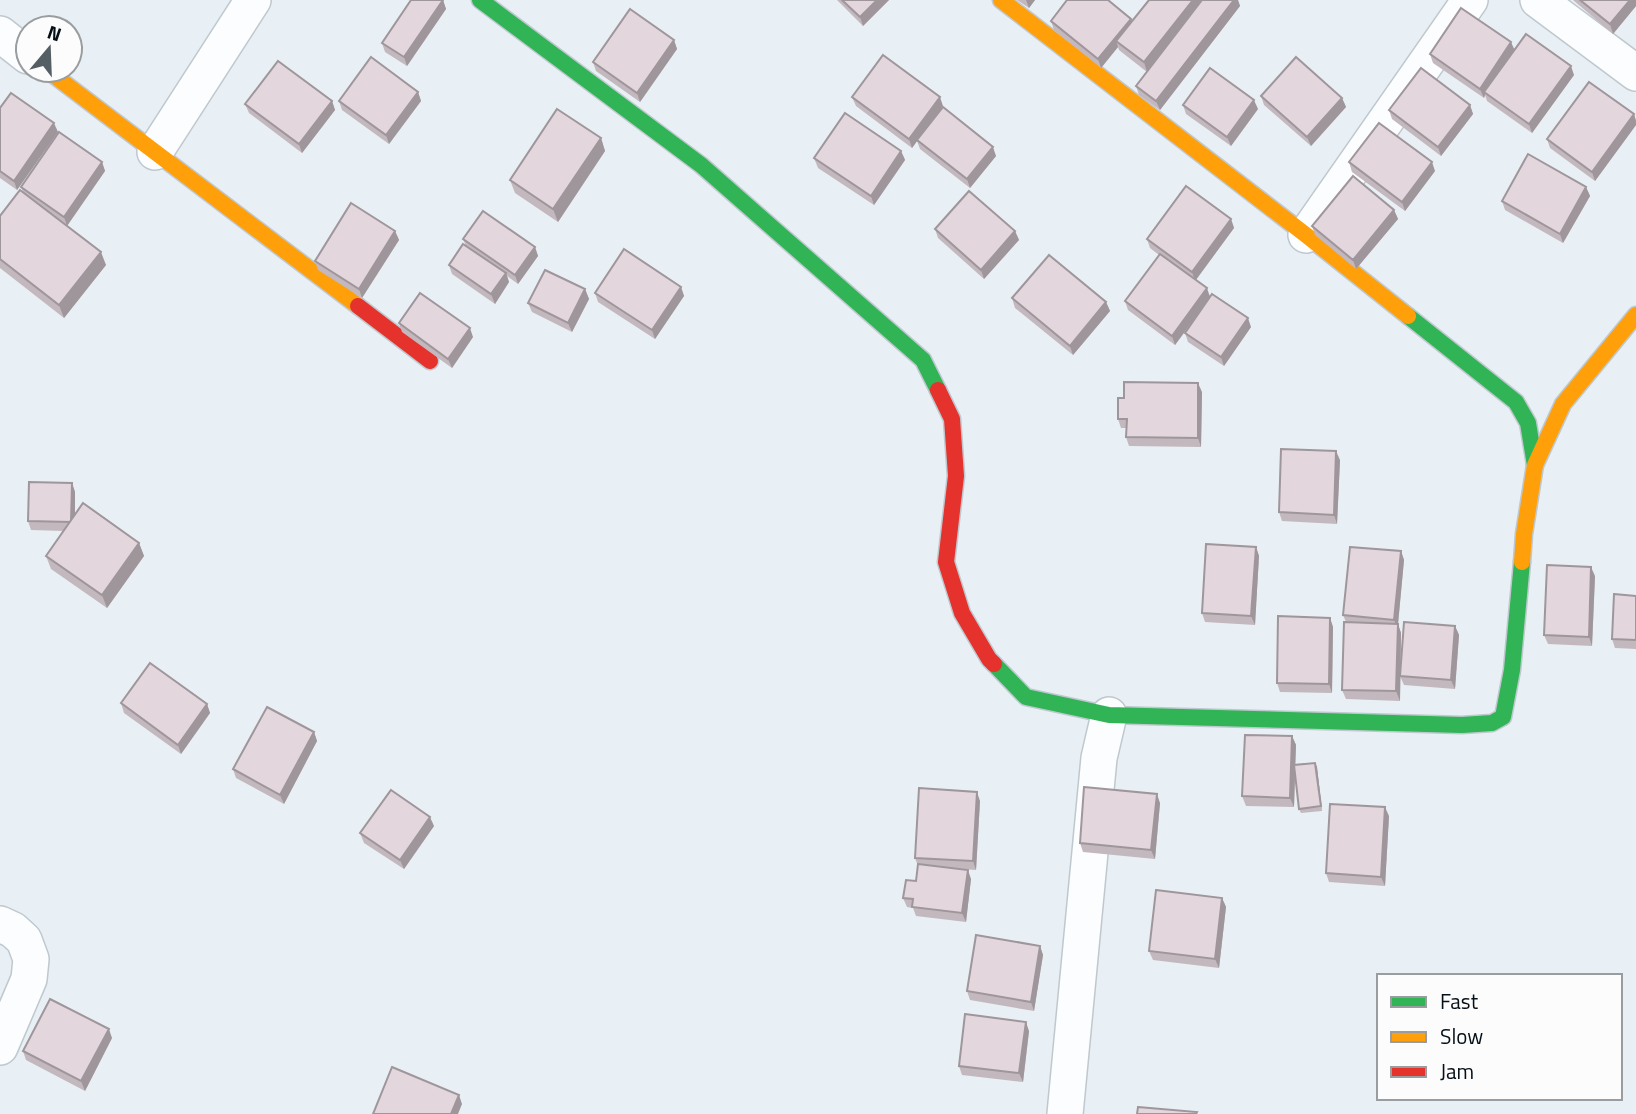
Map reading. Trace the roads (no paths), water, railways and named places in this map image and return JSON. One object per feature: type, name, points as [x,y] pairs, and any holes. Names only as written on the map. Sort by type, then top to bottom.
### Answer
[{"type":"street","points":[[155,152],[253,0]]},
{"type":"street","points":[[480,0],[701,165],[923,360],[952,419],[956,476],[946,562],[962,613],[989,659],[1026,697],[1109,715],[1462,725],[1492,723],[1503,717],[1512,670],[1524,534],[1535,465],[1563,404],[1636,316]]},
{"type":"street","points":[[1001,0],[1059,23],[1306,235],[1516,402],[1528,423],[1535,465]]},
{"type":"street","points":[[1306,235],[1470,0]]},
{"type":"street","points":[[1538,0],[1636,73]]},
{"type":"street","points":[[65,84],[430,361]]},
{"type":"street","points":[[1065,1114],[1099,758],[1109,715]]},
{"type":"street","points":[[0,924],[13,930],[24,940],[31,959],[29,979],[0,1047]]}]
